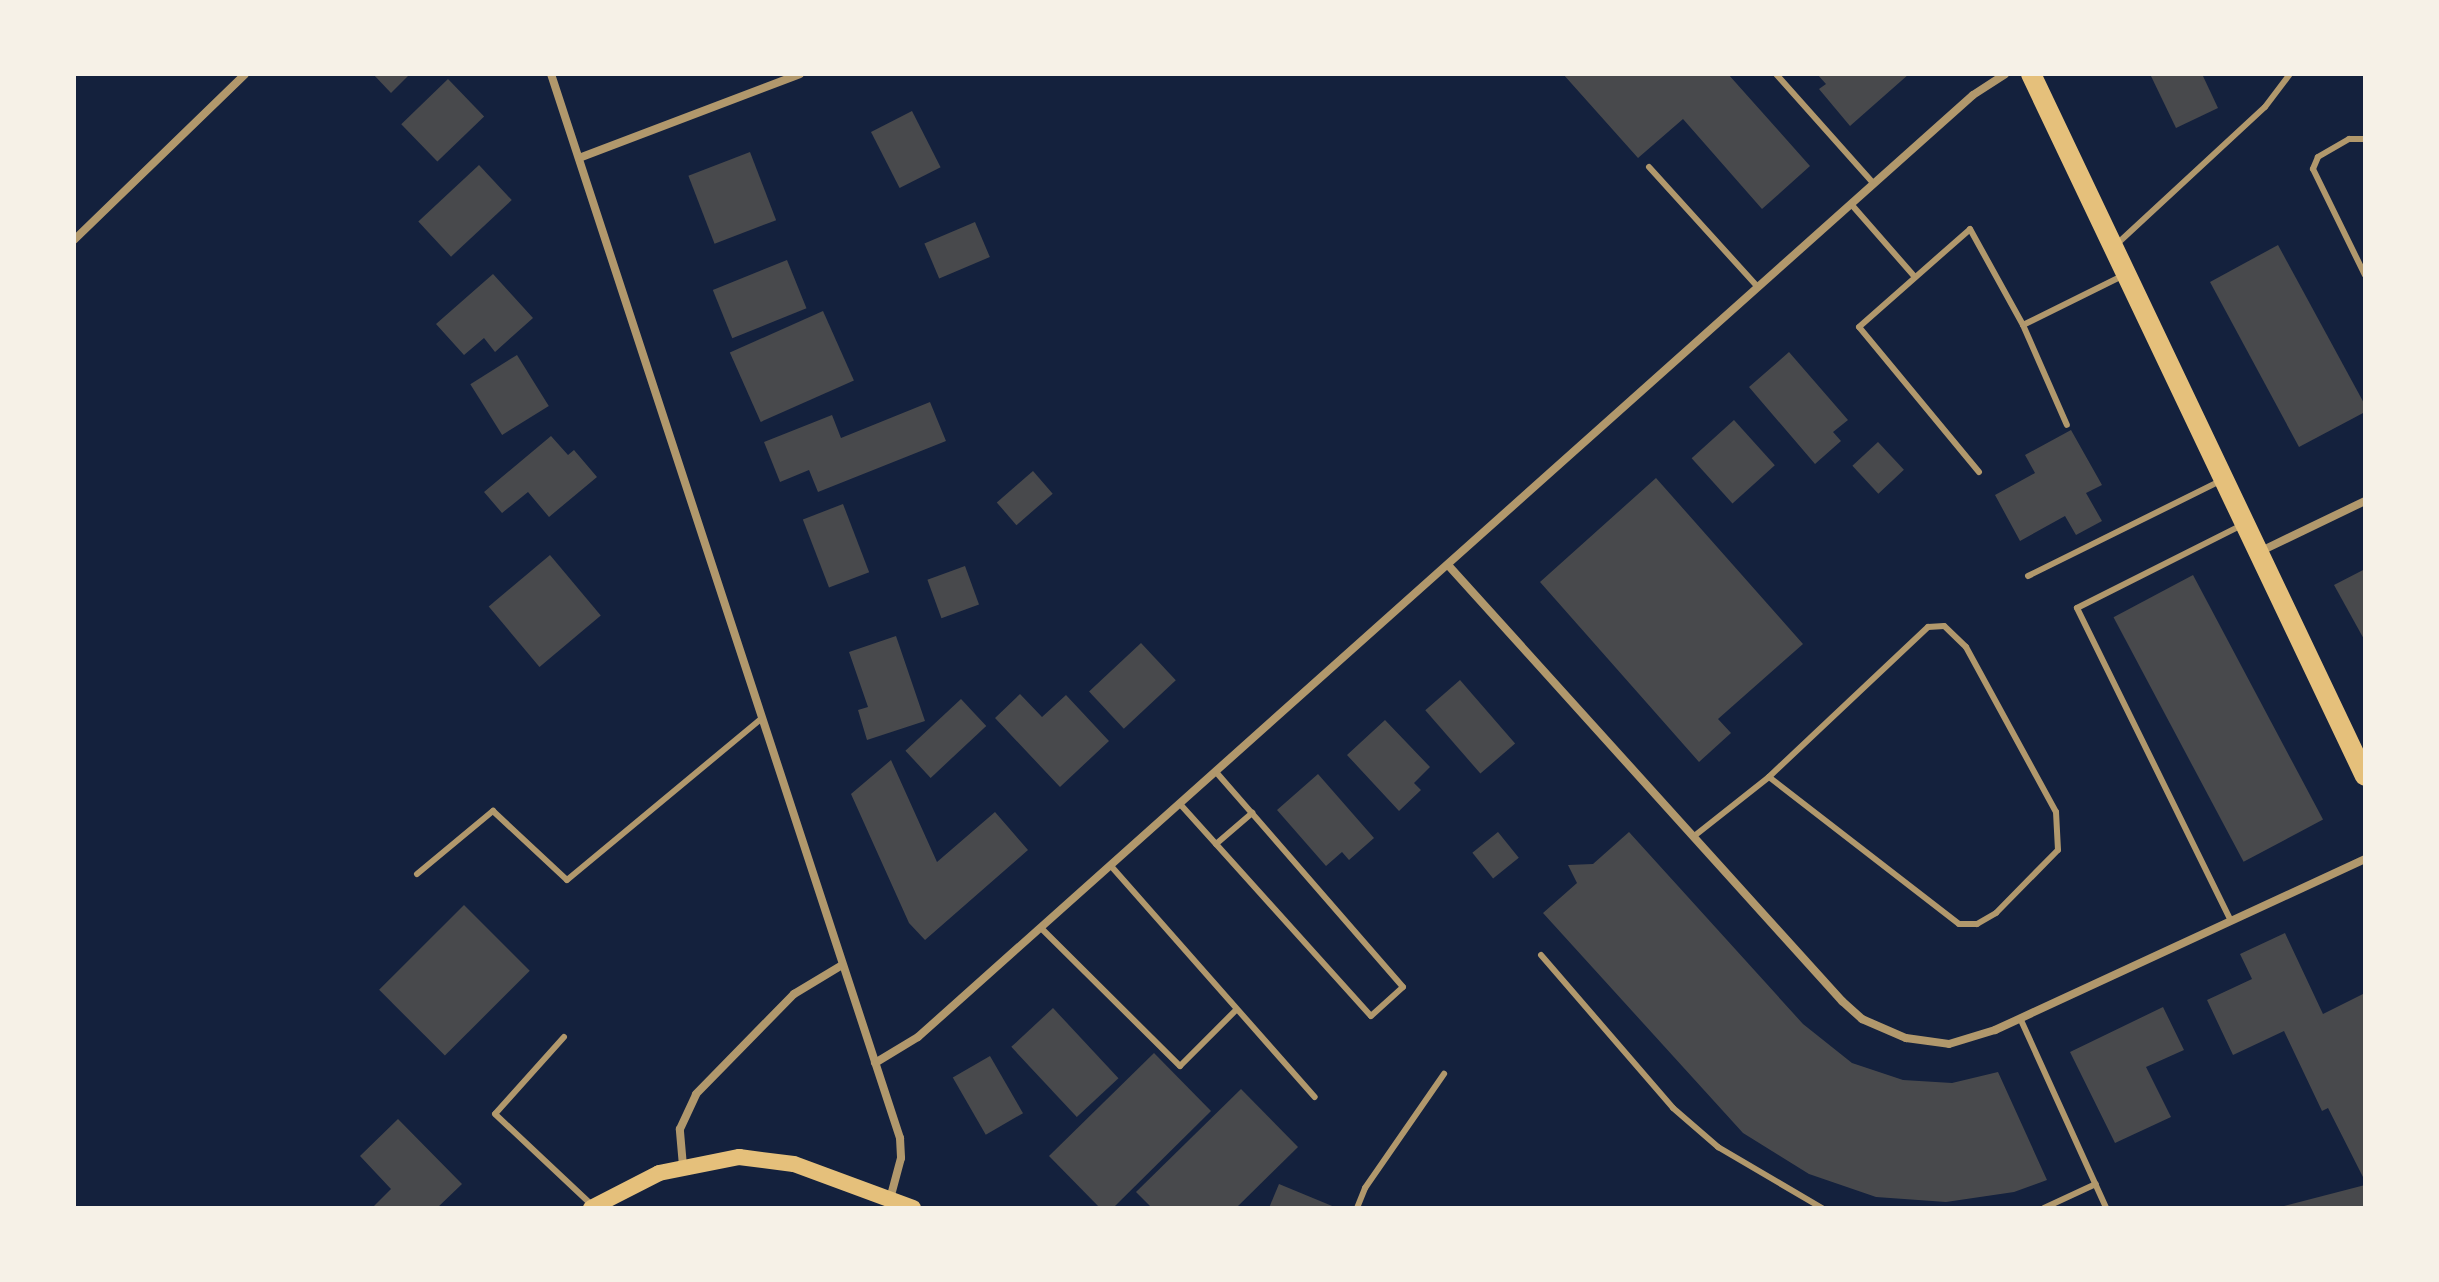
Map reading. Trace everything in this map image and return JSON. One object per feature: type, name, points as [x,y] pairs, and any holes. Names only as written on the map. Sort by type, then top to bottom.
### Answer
[{"type":"main road","points":[[2031,74],[2365,776]]},
{"type":"main road","points":[[592,1207],[631,1184],[683,1166],[767,1159],[822,1173],[913,1208]]},
{"type":"street","points":[[74,240],[245,74]]},
{"type":"street","points":[[551,74],[900,1138],[901,1158],[890,1199]]},
{"type":"street","points":[[579,158],[800,74]]},
{"type":"street","points":[[875,1063],[912,1043],[1973,95],[2005,74]]},
{"type":"street","points":[[2258,552],[2365,501]]},
{"type":"street","points":[[1448,565],[1862,1019],[1906,1038],[1949,1044],[2020,1018],[2365,859]]},
{"type":"street","points":[[683,1166],[680,1129],[696,1094],[794,994],[842,965]]},
{"type":"lane","points":[[1776,74],[1874,184]]},
{"type":"lane","points":[[2112,248],[2265,107],[2290,74]]},
{"type":"lane","points":[[2365,139],[2349,139],[2318,157],[2313,169],[2365,275]]},
{"type":"lane","points":[[1649,167],[1758,287]]},
{"type":"lane","points":[[1851,204],[1915,277]]},
{"type":"lane","points":[[1979,472],[1859,327],[1970,229],[2023,325],[2067,425]]},
{"type":"lane","points":[[2023,325],[2125,275]]},
{"type":"lane","points":[[2028,576],[2223,479]]},
{"type":"lane","points":[[2231,921],[2077,608],[2245,524]]},
{"type":"lane","points":[[1693,837],[1769,777],[1928,627],[1944,626],[1966,647],[2056,812],[2058,850],[1996,913],[1977,924],[1959,924],[1769,777]]},
{"type":"lane","points":[[417,874],[493,811],[567,880],[761,719]]},
{"type":"lane","points":[[1180,804],[1371,1016],[1403,987],[1216,772]]},
{"type":"lane","points":[[1216,844],[1252,813]]},
{"type":"lane","points":[[1111,866],[1315,1097]]},
{"type":"lane","points":[[1041,928],[1180,1066],[1236,1010]]},
{"type":"lane","points":[[1541,955],[1673,1108],[1718,1147],[1822,1208]]},
{"type":"lane","points":[[2020,1018],[2106,1208]]},
{"type":"lane","points":[[564,1037],[495,1114],[592,1207]]},
{"type":"lane","points":[[1357,1208],[1365,1188],[1444,1074]]},
{"type":"lane","points":[[2044,1208],[2096,1184]]},
{"type":"building","points":[[373,74],[410,74],[391,93]]},
{"type":"building","points":[[1563,74],[1728,74],[1810,166],[1762,209],[1683,119],[1638,158]]},
{"type":"building","points":[[1817,74],[1909,74],[1850,126],[1819,89],[1826,84]]},
{"type":"building","points":[[2150,74],[2202,74],[2218,108],[2176,128]]},
{"type":"building","points":[[448,79],[484,116],[437,162],[401,124]]},
{"type":"building","points":[[912,111],[941,167],[900,188],[871,132]]},
{"type":"building","points":[[750,152],[776,220],[715,244],[688,176]]},
{"type":"building","points":[[479,165],[512,200],[451,257],[418,222]]},
{"type":"building","points":[[975,222],[990,257],[939,278],[924,243]]},
{"type":"building","points":[[2278,245],[2365,405],[2365,412],[2299,447],[2210,282]]},
{"type":"building","points":[[787,260],[806,308],[732,338],[713,290]]},
{"type":"building","points":[[493,274],[533,318],[495,352],[484,338],[464,355],[436,324]]},
{"type":"building","points":[[823,311],[854,380],[761,422],[730,352]]},
{"type":"building","points":[[1789,352],[1848,420],[1833,432],[1841,441],[1815,464],[1749,387]]},
{"type":"building","points":[[517,355],[549,406],[502,435],[470,384]]},
{"type":"building","points":[[930,402],[946,441],[818,492],[809,470],[780,482],[764,442],[832,415],[841,438]]},
{"type":"building","points":[[1734,420],[1775,465],[1732,503],[1692,458]]},
{"type":"building","points":[[2071,430],[2102,485],[2086,493],[2102,521],[2076,535],[2065,516],[2020,541],[1995,495],[2035,473],[2025,455]]},
{"type":"building","points":[[551,436],[568,455],[574,450],[597,477],[549,517],[528,492],[502,513],[484,492]]},
{"type":"building","points":[[1878,442],[1904,470],[1878,494],[1852,466]]},
{"type":"building","points":[[1033,471],[1053,494],[1016,525],[997,502]]},
{"type":"building","points":[[1656,478],[1803,644],[1718,719],[1731,733],[1699,762],[1540,582]]},
{"type":"building","points":[[843,504],[869,572],[829,588],[803,519]]},
{"type":"building","points":[[550,555],[601,616],[539,667],[489,606]]},
{"type":"building","points":[[965,566],[979,605],[941,618],[927,580]]},
{"type":"building","points":[[2365,569],[2365,641],[2334,585]]},
{"type":"building","points":[[2193,575],[2323,820],[2244,862],[2114,617]]},
{"type":"building","points":[[896,636],[925,721],[867,740],[858,710],[868,707],[849,652]]},
{"type":"building","points":[[1141,643],[1176,680],[1124,729],[1089,691]]},
{"type":"building","points":[[1460,680],[1515,743],[1480,774],[1425,710]]},
{"type":"building","points":[[1020,694],[1042,717],[1066,695],[1109,741],[1060,787],[995,718]]},
{"type":"building","points":[[961,699],[986,726],[931,778],[905,751]]},
{"type":"building","points":[[1385,720],[1430,767],[1414,783],[1421,790],[1399,811],[1347,755]]},
{"type":"building","points":[[891,760],[937,862],[995,812],[1028,850],[925,940],[909,923],[851,794]]},
{"type":"building","points":[[1318,774],[1374,838],[1349,860],[1342,852],[1326,866],[1277,810]]},
{"type":"building","points":[[1498,832],[1519,858],[1493,878],[1472,853]]},
{"type":"building","points":[[1629,832],[1803,1024],[1852,1063],[1903,1080],[1952,1083],[1998,1072],[2047,1180],[2014,1192],[1946,1202],[1876,1197],[1809,1174],[1743,1133],[1543,913],[1577,883],[1568,865],[1593,864]]},
{"type":"building","points":[[464,905],[530,971],[445,1056],[379,990]]},
{"type":"building","points":[[2285,933],[2323,1014],[2365,993],[2365,1181],[2328,1108],[2322,1111],[2284,1031],[2233,1055],[2207,1000],[2252,979],[2240,954]]},
{"type":"building","points":[[2163,1007],[2184,1050],[2146,1067],[2171,1117],[2115,1143],[2070,1052]]},
{"type":"building","points":[[1053,1008],[1118,1078],[1077,1117],[1011,1047]]},
{"type":"building","points":[[1154,1053],[1211,1111],[1113,1208],[1100,1208],[1049,1156]]},
{"type":"building","points":[[990,1056],[1023,1113],[986,1135],[953,1078]]},
{"type":"building","points":[[1241,1089],[1298,1147],[1236,1208],[1152,1208],[1136,1192]]},
{"type":"building","points":[[398,1119],[462,1184],[437,1208],[372,1208],[391,1189],[360,1156]]},
{"type":"building","points":[[1279,1184],[1337,1208],[1269,1208]]},
{"type":"building","points":[[2365,1185],[2365,1208],[2280,1208],[2280,1207]]}]
